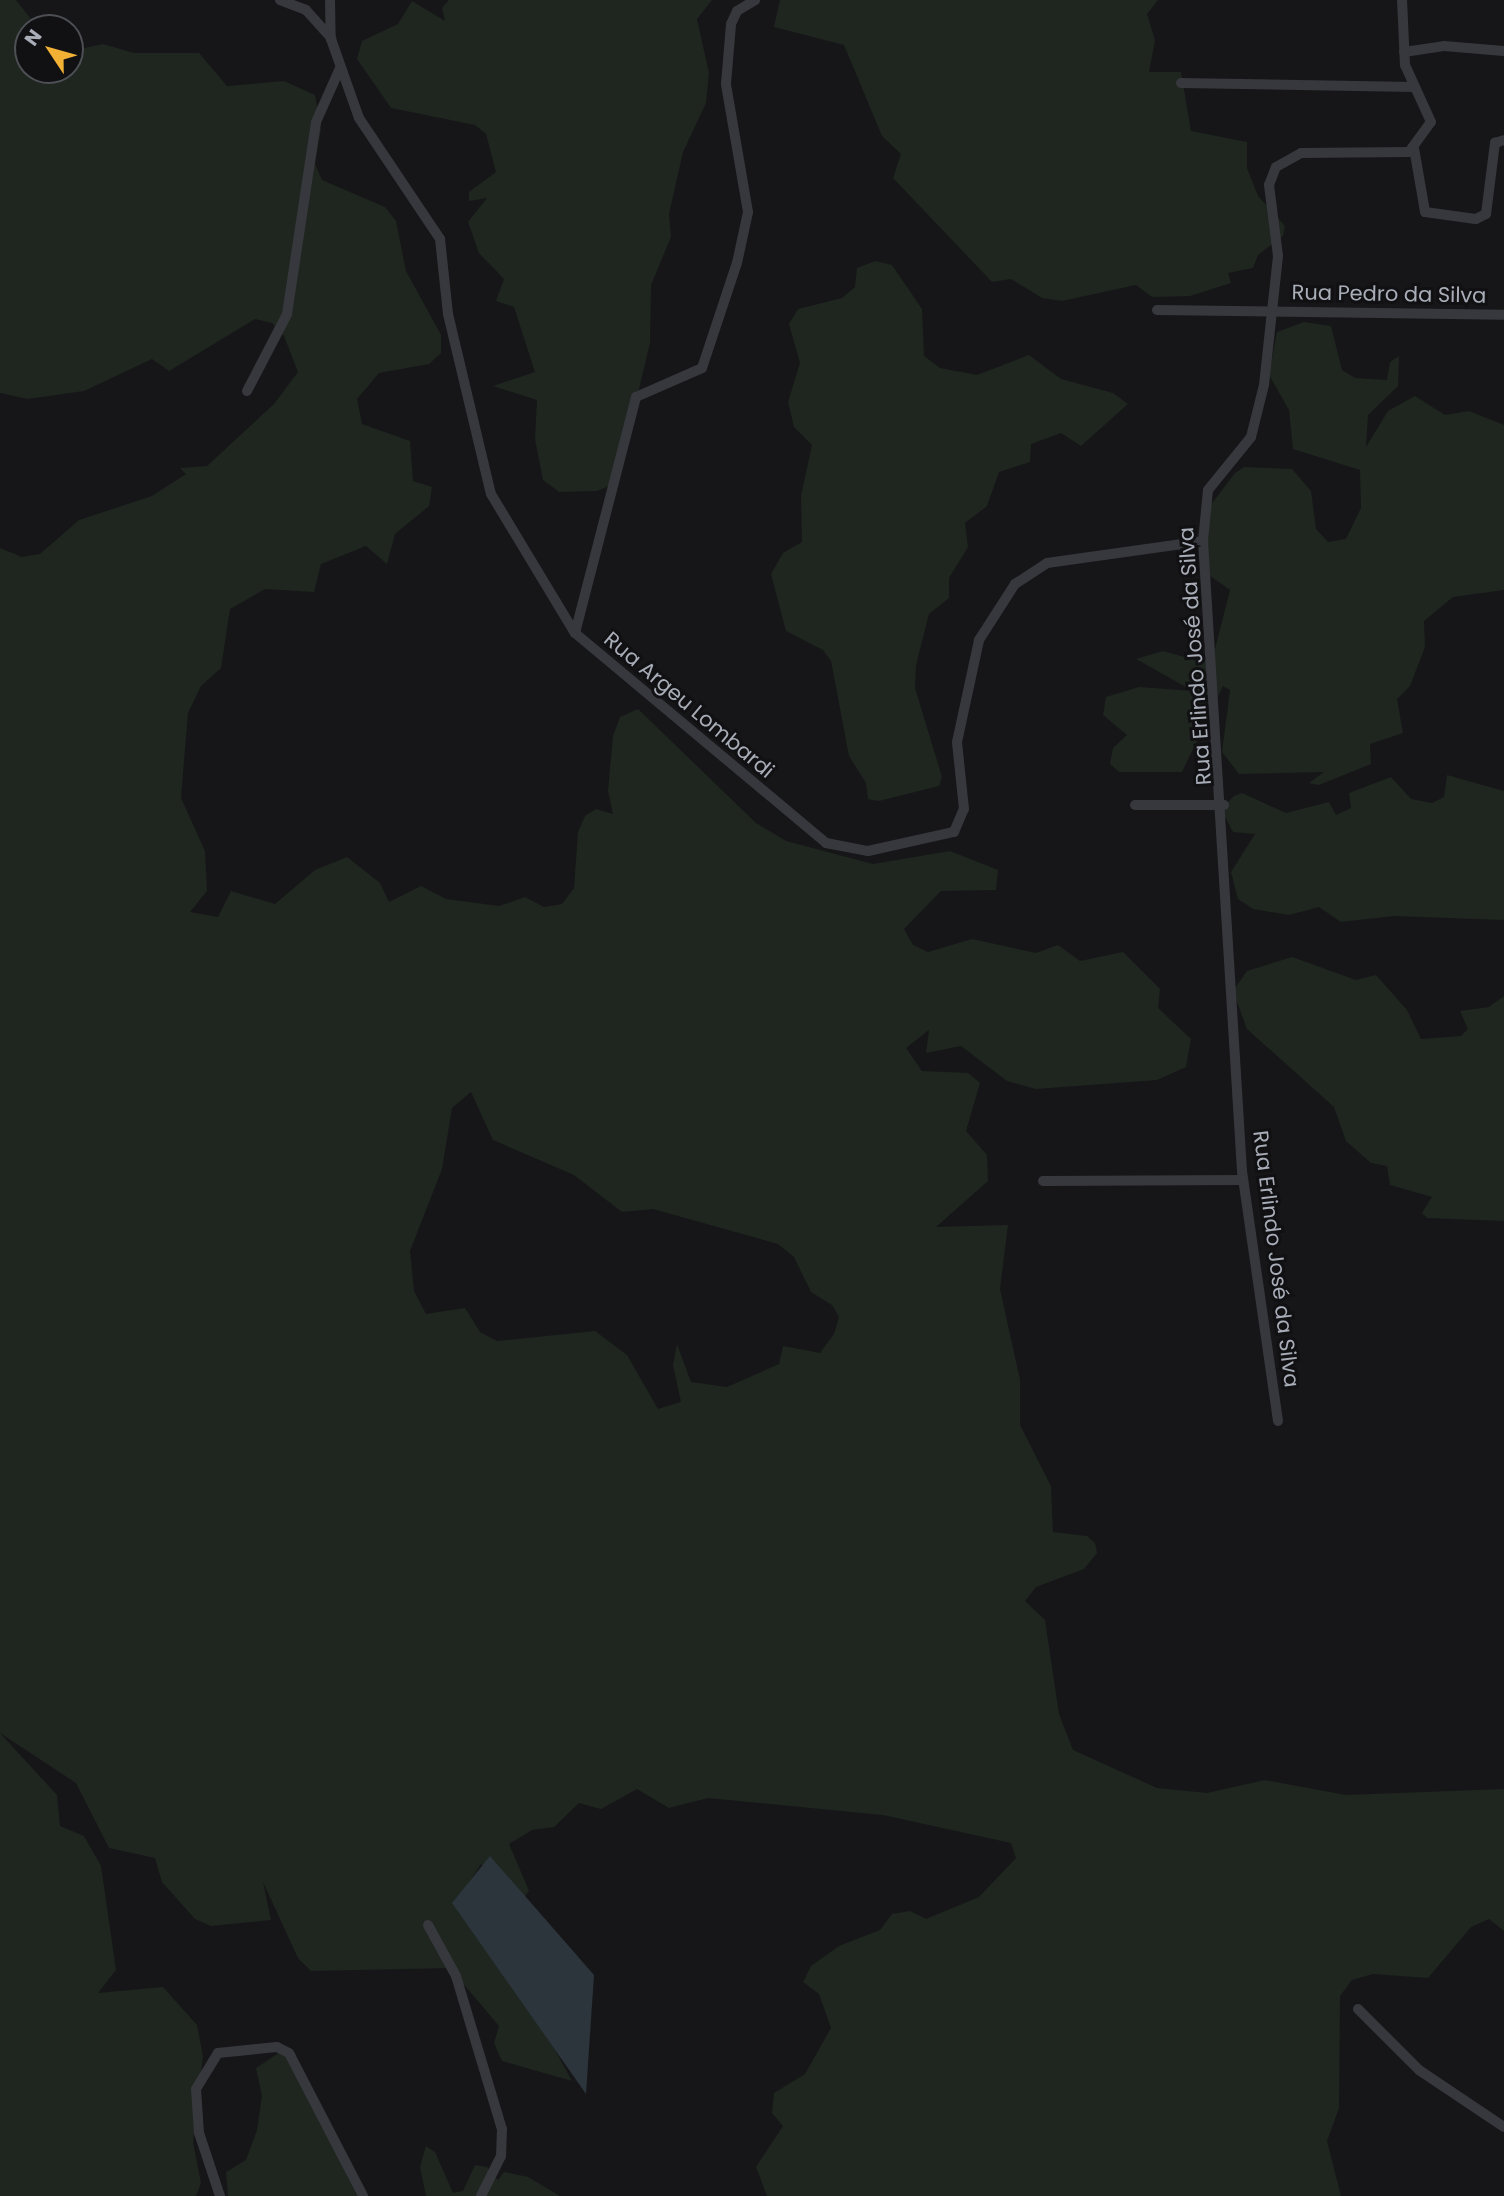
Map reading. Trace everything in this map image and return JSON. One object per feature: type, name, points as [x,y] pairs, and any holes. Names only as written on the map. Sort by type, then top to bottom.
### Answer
[{"type":"street","points":[[280,0],[306,10],[331,39]]},
{"type":"street","name":"Rua Argeu Lombardi","points":[[330,0],[331,39],[359,118],[440,239],[448,314],[491,494],[575,633],[826,843],[868,852],[954,832],[964,809],[957,742],[979,640],[1015,584],[1047,564],[1203,541]]},
{"type":"street","points":[[575,633],[636,397],[702,368],[737,263],[748,212],[726,84],[731,24],[737,11],[755,0]]},
{"type":"street","points":[[1402,0],[1404,52],[1415,87],[1431,122],[1414,148],[1425,212],[1476,219],[1486,214],[1493,152],[1504,140]]},
{"type":"street","points":[[1404,52],[1444,46],[1504,51]]},
{"type":"street","points":[[247,391],[287,314],[316,122],[340,68]]},
{"type":"street","points":[[1181,83],[1415,87]]},
{"type":"street","name":"Rua Erlindo José da Silva","points":[[1278,1421],[1243,1180],[1224,806],[1203,541],[1208,490],[1251,437],[1273,311],[1278,256],[1269,185],[1276,167],[1301,153],[1414,148]]},
{"type":"street","name":"Rua Pedro da Silva","points":[[1157,310],[1504,315]]},
{"type":"street","points":[[1135,805],[1224,806]]},
{"type":"street","points":[[1044,1181],[1243,1180]]},
{"type":"street","points":[[428,1925],[456,1976],[502,2129],[501,2156],[481,2196]]},
{"type":"street","points":[[1358,2009],[1419,2070],[1504,2127]]},
{"type":"street","points":[[220,2196],[199,2133],[196,2089],[219,2053],[277,2047],[289,2053],[363,2196]]},
{"type":"shaded area","points":[[0,0],[16,0],[27,14],[14,14],[14,84],[84,84],[84,48],[103,44],[134,53],[199,53],[227,86],[284,81],[315,95],[321,129],[315,164],[322,180],[385,207],[396,221],[406,271],[441,335],[441,353],[429,364],[379,373],[357,399],[362,424],[410,441],[413,481],[432,487],[429,506],[395,534],[387,564],[366,546],[321,564],[314,592],[265,589],[230,609],[221,668],[201,686],[188,713],[181,798],[205,851],[207,891],[190,912],[218,917],[231,891],[275,904],[315,870],[347,857],[380,883],[389,902],[421,886],[446,899],[499,906],[525,897],[544,907],[562,904],[574,888],[578,832],[585,816],[596,809],[613,814],[608,791],[613,736],[620,717],[638,709],[756,823],[786,841],[873,864],[950,851],[998,870],[996,890],[941,891],[904,929],[913,945],[928,952],[972,939],[1036,953],[1058,945],[1080,961],[1123,952],[1160,989],[1158,1008],[1191,1039],[1186,1067],[1157,1080],[1036,1089],[1007,1081],[961,1046],[926,1053],[929,1030],[906,1048],[922,1071],[968,1073],[980,1083],[966,1131],[987,1155],[988,1181],[936,1227],[1008,1225],[1000,1289],[1020,1380],[1020,1425],[1051,1486],[1053,1532],[1087,1536],[1095,1543],[1097,1553],[1084,1569],[1036,1587],[1025,1601],[1045,1620],[1059,1714],[1073,1750],[1157,1788],[1207,1793],[1265,1780],[1346,1795],[1504,1789],[1504,1931],[1489,1919],[1471,1927],[1428,1978],[1373,1974],[1352,1980],[1340,1996],[1339,2108],[1327,2141],[1341,2196],[767,2196],[756,2167],[783,2126],[772,2113],[774,2093],[805,2074],[831,2028],[819,1994],[803,1982],[811,1966],[839,1946],[880,1930],[892,1914],[910,1911],[926,1919],[979,1897],[1016,1858],[1011,1843],[883,1815],[708,1798],[669,1808],[637,1789],[601,1809],[579,1803],[554,1827],[532,1830],[509,1844],[529,1891],[520,1902],[481,1864],[466,1887],[572,2081],[502,2061],[494,2043],[499,2026],[450,1968],[311,1971],[298,1958],[263,1882],[271,1920],[211,1926],[195,1919],[162,1882],[155,1858],[109,1848],[76,1783],[0,1733],[0,548],[22,557],[40,554],[79,520],[152,496],[186,474],[180,468],[207,466],[274,404],[298,372],[284,336],[272,323],[255,319],[169,371],[152,359],[84,391],[28,399],[0,393]],"holes":[[[471,1092],[493,1140],[574,1175],[622,1212],[653,1209],[778,1244],[794,1257],[811,1292],[832,1305],[839,1317],[834,1334],[820,1353],[783,1346],[779,1364],[727,1387],[691,1382],[677,1344],[673,1365],[681,1402],[658,1409],[627,1355],[595,1331],[497,1341],[480,1332],[465,1308],[426,1314],[414,1291],[410,1251],[442,1169],[452,1108]]]},
{"type":"shaded area","points":[[449,0],[712,0],[697,19],[709,73],[706,103],[683,152],[669,214],[671,237],[651,285],[650,343],[635,406],[611,485],[597,491],[559,492],[543,480],[535,439],[537,400],[493,386],[535,372],[514,307],[496,301],[504,279],[479,253],[468,222],[487,198],[469,201],[469,192],[496,172],[486,134],[475,125],[391,108],[357,59],[362,41],[398,24],[412,1],[445,21],[442,8]]},
{"type":"shaded area","points":[[780,0],[1158,0],[1147,14],[1155,40],[1149,72],[1181,72],[1191,131],[1247,142],[1247,168],[1258,196],[1285,226],[1283,236],[1258,255],[1253,268],[1228,273],[1231,283],[1190,296],[1152,297],[1136,285],[1062,301],[1042,298],[1011,279],[992,282],[893,178],[901,154],[882,136],[844,45],[774,27]]},
{"type":"shaded area","points":[[875,261],[892,265],[922,309],[924,356],[940,368],[977,375],[1029,355],[1061,379],[1113,393],[1128,404],[1081,446],[1061,433],[1031,444],[1030,462],[999,472],[987,506],[965,523],[968,547],[949,578],[949,598],[929,614],[916,665],[915,688],[942,777],[939,786],[879,801],[868,799],[866,783],[849,756],[831,661],[823,650],[786,631],[771,574],[783,553],[802,542],[801,496],[812,445],[794,427],[788,402],[800,363],[789,324],[798,309],[842,298],[855,287],[857,268]]},
{"type":"shaded area","points":[[1304,322],[1331,326],[1342,370],[1355,378],[1387,380],[1390,362],[1399,356],[1398,386],[1368,415],[1366,447],[1388,411],[1415,396],[1445,415],[1469,411],[1504,425],[1504,590],[1453,597],[1424,621],[1425,647],[1410,686],[1397,699],[1403,733],[1370,744],[1371,764],[1319,785],[1309,783],[1324,772],[1239,774],[1222,752],[1230,690],[1223,686],[1182,772],[1119,772],[1110,764],[1113,748],[1127,735],[1103,715],[1106,697],[1139,687],[1193,691],[1136,659],[1163,651],[1202,662],[1214,653],[1230,590],[1206,573],[1210,506],[1235,473],[1244,467],[1292,469],[1311,491],[1316,529],[1328,542],[1346,539],[1361,508],[1360,470],[1293,449],[1289,410],[1269,375],[1277,332]]},
{"type":"shaded area","points":[[1447,775],[1504,791],[1504,920],[1394,916],[1341,922],[1319,907],[1289,915],[1253,909],[1238,899],[1231,872],[1255,834],[1233,832],[1221,809],[1234,796],[1242,793],[1286,813],[1329,802],[1336,815],[1351,808],[1349,793],[1391,777],[1411,799],[1432,803],[1444,797]]},
{"type":"shaded area","points":[[1292,957],[1356,980],[1376,975],[1407,1010],[1421,1039],[1461,1036],[1468,1029],[1460,1011],[1489,1007],[1504,996],[1504,1221],[1427,1218],[1422,1213],[1432,1197],[1390,1185],[1387,1166],[1371,1163],[1346,1141],[1334,1107],[1247,1029],[1233,991],[1247,971]]},
{"type":"shaded area","points":[[0,1733],[57,1795],[60,1826],[84,1836],[101,1866],[116,1970],[98,1993],[163,1987],[197,2025],[203,2056],[193,2142],[201,2183],[196,2196],[0,2196]]},
{"type":"shaded area","points":[[490,1856],[594,1975],[586,2094],[452,1903]]},
{"type":"shaded area","points":[[288,2047],[295,2053],[306,2092],[357,2196],[228,2196],[226,2172],[246,2160],[257,2130],[262,2096],[256,2068]]},
{"type":"shaded area","points":[[426,2146],[435,2152],[453,2193],[463,2191],[475,2165],[487,2167],[498,2180],[504,2172],[528,2177],[560,2196],[426,2196],[420,2167]]}]
